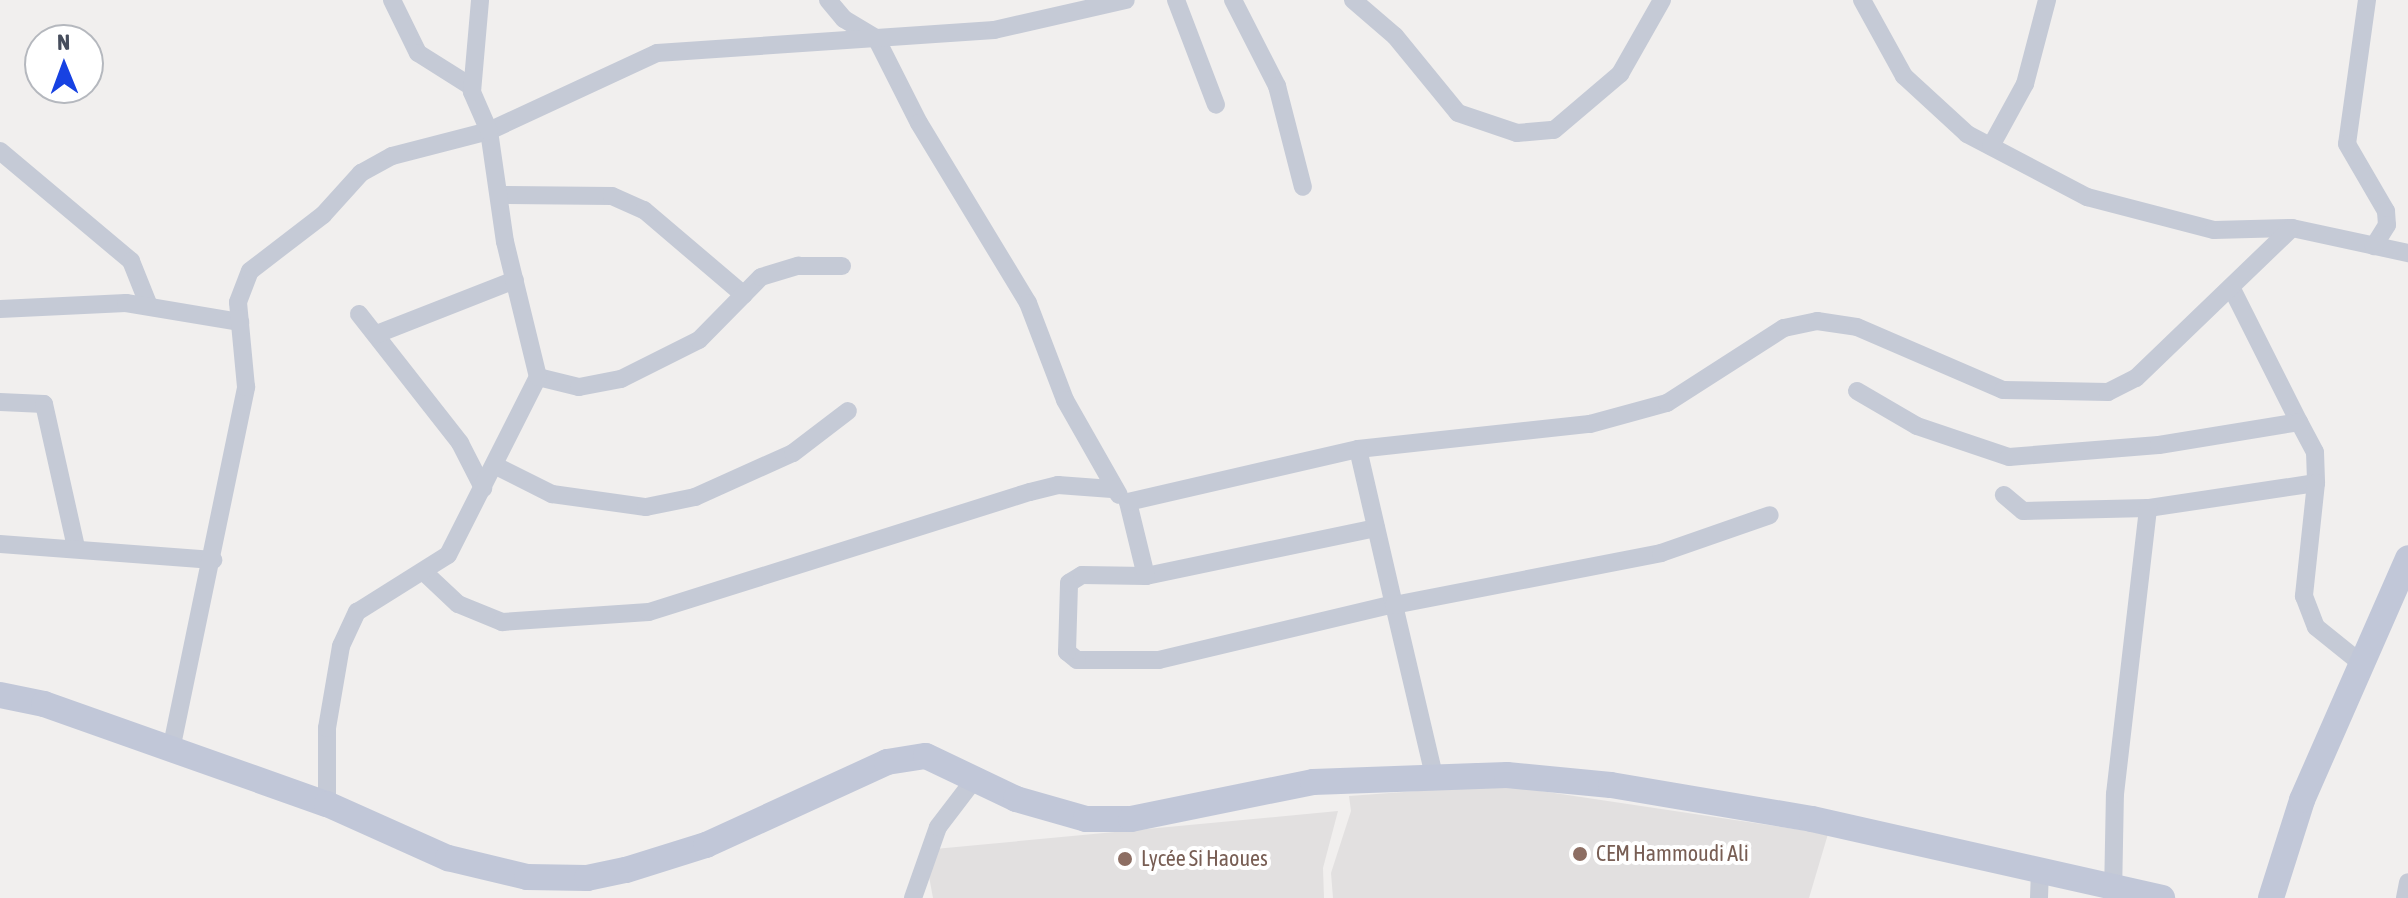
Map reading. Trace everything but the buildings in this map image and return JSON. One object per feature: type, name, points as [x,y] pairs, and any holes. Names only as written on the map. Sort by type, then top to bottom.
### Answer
[{"type":"main road","points":[[2271,898],[2302,800],[2408,558]]},
{"type":"main road","points":[[0,695],[44,704],[327,804],[448,858],[527,877],[587,878],[706,845],[887,762],[926,756],[1054,812],[1131,819],[1313,782],[1434,776],[1611,785],[1812,819],[2040,868],[2113,892],[2162,898]]},
{"type":"street","points":[[392,0],[418,53],[472,87]]},
{"type":"street","points":[[327,804],[327,728],[341,646],[357,612],[426,574],[448,555],[538,377],[515,280],[489,131],[472,87],[480,0]]},
{"type":"street","points":[[828,0],[844,19],[876,38],[919,123],[1028,303],[1065,400],[1112,489],[1128,502],[1146,576]]},
{"type":"street","points":[[171,750],[213,560],[246,387],[238,302],[250,271],[323,215],[361,173],[392,156],[489,131],[657,53],[994,30],[1071,6],[1126,0]]},
{"type":"street","points":[[1176,0],[1216,105]]},
{"type":"street","points":[[1233,0],[1277,86],[1303,187]]},
{"type":"street","points":[[1353,0],[1395,36],[1458,113],[1517,133],[1554,130],[1620,74],[1662,0]]},
{"type":"street","points":[[1862,0],[1904,76],[1967,134],[2087,197],[2214,230],[2292,228],[2408,253]]},
{"type":"street","points":[[1991,146],[2025,84],[2047,0]]},
{"type":"street","points":[[2367,0],[2347,144],[2386,211],[2387,225],[2374,246]]},
{"type":"street","points":[[0,151],[131,261],[149,306]]},
{"type":"street","points":[[502,195],[612,196],[644,210],[744,295]]},
{"type":"street","points":[[1128,502],[1358,449],[1590,424],[1667,403],[1784,328],[1817,321],[1871,333],[2003,390],[2108,392],[2136,378],[2292,228]]},
{"type":"street","points":[[538,377],[579,387],[621,379],[699,340],[761,277],[798,266],[842,266]]},
{"type":"street","points":[[377,334],[515,280]]},
{"type":"street","points":[[2232,289],[2315,452],[2316,483],[2304,596],[2316,627],[2362,664]]},
{"type":"street","points":[[0,309],[149,306],[240,322]]},
{"type":"street","points":[[359,314],[460,443],[483,488]]},
{"type":"street","points":[[1857,391],[1917,426],[2009,457],[2159,445],[2299,422]]},
{"type":"street","points":[[0,402],[44,404],[76,547]]},
{"type":"street","points":[[494,465],[552,494],[646,507],[695,497],[793,453],[848,411]]},
{"type":"street","points":[[1358,449],[1434,776]]},
{"type":"street","points":[[2004,495],[2023,511],[2148,508],[2316,483]]},
{"type":"street","points":[[426,574],[458,604],[502,622],[649,612],[1030,492],[1058,485],[1112,489]]},
{"type":"street","points":[[2113,892],[2115,794],[2148,508]]},
{"type":"street","points":[[1376,528],[1146,576],[1082,575],[1069,583],[1070,658],[1159,660],[1394,604],[1661,553],[1770,515]]},
{"type":"street","points":[[0,544],[76,547],[213,560]]},
{"type":"street","points":[[913,898],[938,827],[977,776]]},
{"type":"street","points":[[2039,898],[2040,868]]},
{"type":"street","points":[[2405,898],[2408,882]]},
{"type":"shaded area","name":"CEM Hammoudi Ali","points":[[1500,785],[1828,834],[1809,898],[1333,898],[1331,873],[1351,811],[1349,796]]},
{"type":"shaded area","name":"Lycée Si Haoues","points":[[1338,811],[1323,868],[1324,898],[933,898],[924,850]]},
{"type":"place","name":"CEM Hammoudi Ali","points":[[1580,854]]},
{"type":"place","name":"Lycée Si Haoues","points":[[1125,859]]}]
